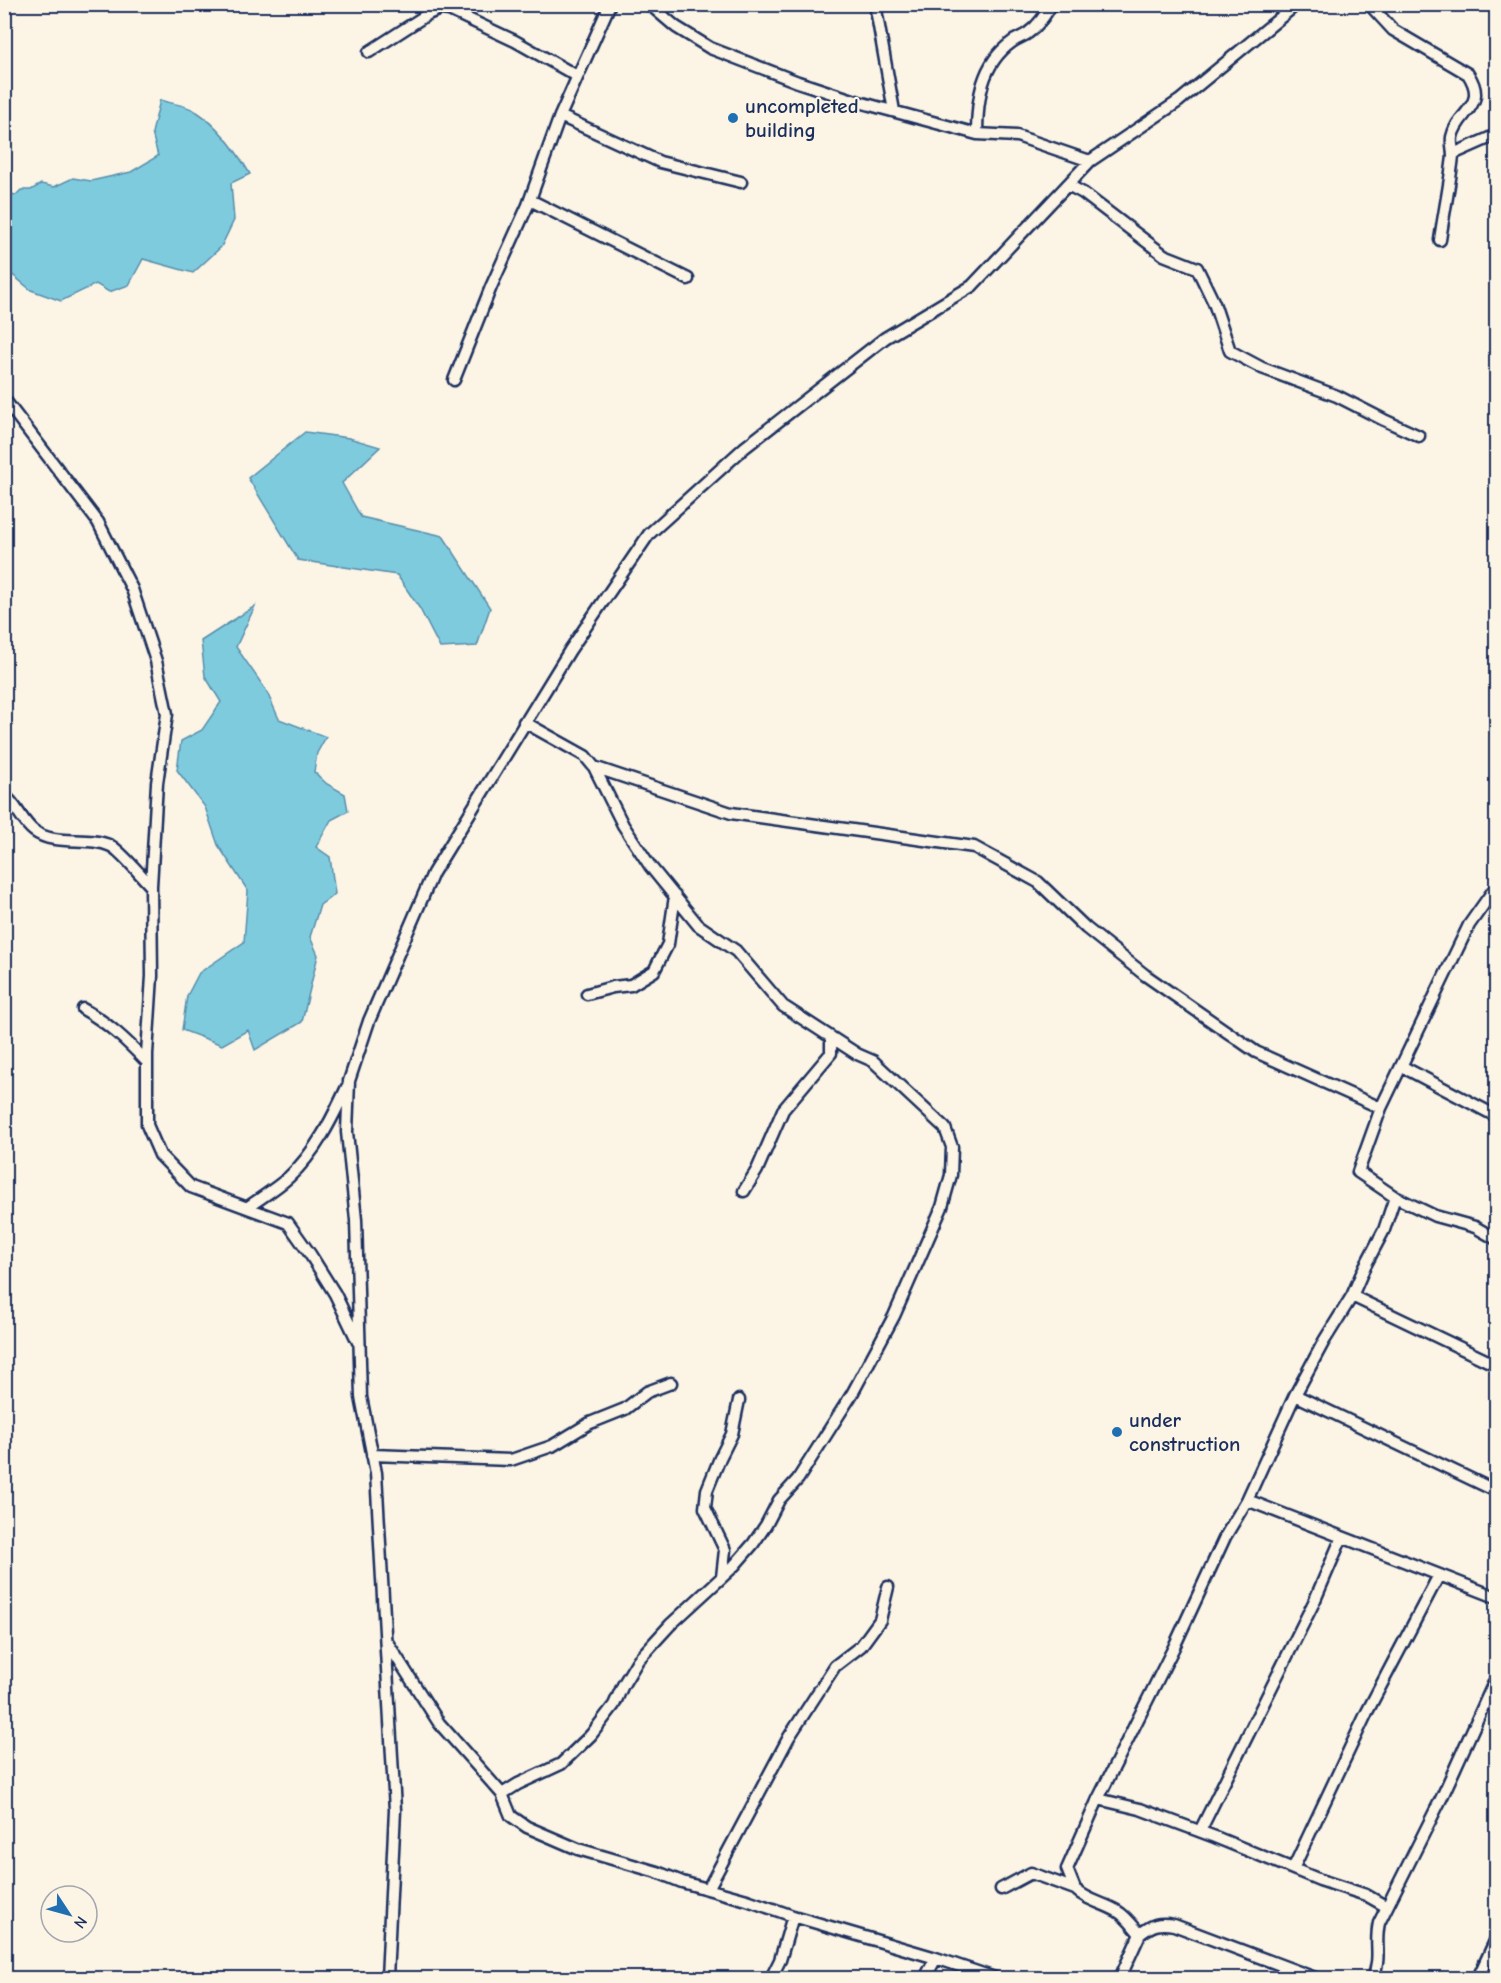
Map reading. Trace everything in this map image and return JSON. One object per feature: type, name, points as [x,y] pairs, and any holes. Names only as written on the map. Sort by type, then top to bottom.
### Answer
[{"type":"street","points":[[454,380],[491,287],[530,200],[560,116],[610,4]]},
{"type":"street","points":[[649,4],[676,27],[710,48],[798,82],[859,102],[977,134],[1017,136],[1090,161]]},
{"type":"street","points":[[875,4],[894,111]]},
{"type":"street","points":[[977,134],[979,97],[989,68],[1012,42],[1040,23],[1052,4]]},
{"type":"street","points":[[248,1207],[290,1176],[311,1152],[332,1119],[349,1081],[369,1022],[433,873],[524,722],[649,534],[744,448],[885,338],[972,286],[1090,161],[1179,101],[1297,4]]},
{"type":"street","points":[[1369,4],[1394,30],[1468,74],[1474,82],[1472,106],[1452,138],[1453,154],[1440,240]]},
{"type":"street","points":[[369,52],[428,14],[440,9],[450,10],[515,41],[577,76]]},
{"type":"street","points":[[560,116],[660,162],[741,182]]},
{"type":"street","points":[[1453,154],[1497,135]]},
{"type":"street","points":[[1068,184],[1164,255],[1197,268],[1214,303],[1230,351],[1262,368],[1337,396],[1419,435]]},
{"type":"street","points":[[530,200],[688,279]]},
{"type":"street","points":[[4,399],[98,522],[132,589],[156,661],[167,714],[157,783],[151,886],[152,976],[147,1062],[147,1125],[160,1155],[191,1187],[288,1223],[334,1294],[360,1347]]},
{"type":"street","points":[[501,1794],[561,1764],[591,1735],[614,1705],[638,1660],[670,1625],[722,1577],[753,1544],[779,1500],[798,1479],[852,1394],[894,1316],[942,1207],[951,1175],[952,1147],[945,1128],[873,1061],[856,1054],[783,1006],[736,951],[698,925],[650,866],[623,825],[594,767],[585,756],[524,722]]},
{"type":"street","points":[[594,767],[731,813],[974,847],[1038,882],[1086,928],[1145,975],[1256,1052],[1381,1108]]},
{"type":"street","points":[[4,795],[11,800],[34,831],[51,838],[92,841],[112,846],[151,886]]},
{"type":"street","points":[[1497,890],[1493,891],[1469,926],[1381,1108],[1358,1172],[1395,1197],[1435,1216],[1475,1227],[1497,1239]]},
{"type":"street","points":[[587,994],[631,985],[654,971],[668,944],[675,896]]},
{"type":"street","points":[[83,1009],[102,1020],[126,1039],[147,1062]]},
{"type":"street","points":[[744,1191],[757,1170],[783,1110],[831,1053],[831,1037]]},
{"type":"street","points":[[1401,1066],[1497,1116]]},
{"type":"street","points":[[349,1081],[347,1132],[356,1220],[361,1397],[376,1473],[395,1810],[387,1978]]},
{"type":"street","points":[[1140,1934],[1118,1911],[1081,1895],[1075,1889],[1067,1869],[1098,1799],[1226,1537],[1247,1500],[1295,1395],[1324,1341],[1352,1296],[1384,1230],[1395,1197]]},
{"type":"street","points":[[1352,1296],[1497,1365]]},
{"type":"street","points":[[372,1455],[511,1461],[552,1446],[590,1423],[625,1409],[648,1392],[671,1383]]},
{"type":"street","points":[[1295,1395],[1497,1491]]},
{"type":"street","points":[[722,1577],[725,1550],[705,1508],[707,1490],[732,1434],[739,1400]]},
{"type":"street","points":[[1247,1500],[1497,1598]]},
{"type":"street","points":[[1200,1831],[1314,1602],[1342,1537]]},
{"type":"street","points":[[1293,1869],[1367,1712],[1439,1575]]},
{"type":"street","points":[[708,1889],[789,1737],[835,1666],[861,1646],[880,1620],[888,1587]]},
{"type":"street","points":[[385,1640],[439,1723],[501,1794],[512,1816],[527,1827],[578,1849],[936,1958],[994,1978]]},
{"type":"street","points":[[1373,1978],[1378,1963],[1379,1923],[1442,1797],[1497,1678]]},
{"type":"street","points":[[1098,1799],[1140,1809],[1200,1831],[1320,1880],[1359,1892],[1387,1907]]},
{"type":"street","points":[[1000,1889],[1031,1873],[1075,1889]]},
{"type":"street","points":[[771,1978],[780,1960],[793,1916]]},
{"type":"street","points":[[1120,1978],[1140,1934],[1153,1924],[1161,1922],[1315,1978]]},
{"type":"street","points":[[1478,1978],[1497,1939]]},
{"type":"street","points":[[926,1978],[936,1958]]},
{"type":"water","points":[[160,100],[189,108],[205,118],[227,140],[250,174],[231,183],[234,220],[221,247],[193,273],[143,259],[129,285],[109,292],[96,284],[61,301],[31,290],[9,272],[11,255],[5,252],[5,193],[16,195],[21,190],[31,190],[41,184],[54,187],[73,178],[91,181],[131,172],[158,156],[152,133]]},
{"type":"water","points":[[305,432],[349,438],[380,447],[342,483],[361,517],[443,536],[490,608],[477,646],[440,648],[420,609],[397,575],[298,560],[248,478]]},
{"type":"water","points":[[255,606],[236,647],[266,690],[279,719],[326,737],[317,753],[314,772],[327,784],[345,794],[348,811],[331,820],[316,847],[330,857],[335,894],[320,905],[310,937],[318,955],[302,1022],[255,1050],[248,1030],[222,1045],[182,1030],[187,996],[199,973],[244,942],[248,891],[218,845],[205,807],[177,770],[181,741],[202,730],[221,702],[205,676],[201,641]]},
{"type":"place","name":"uncompleted building","points":[[733,118]]},
{"type":"place","name":"under construction","points":[[1117,1432]]}]
